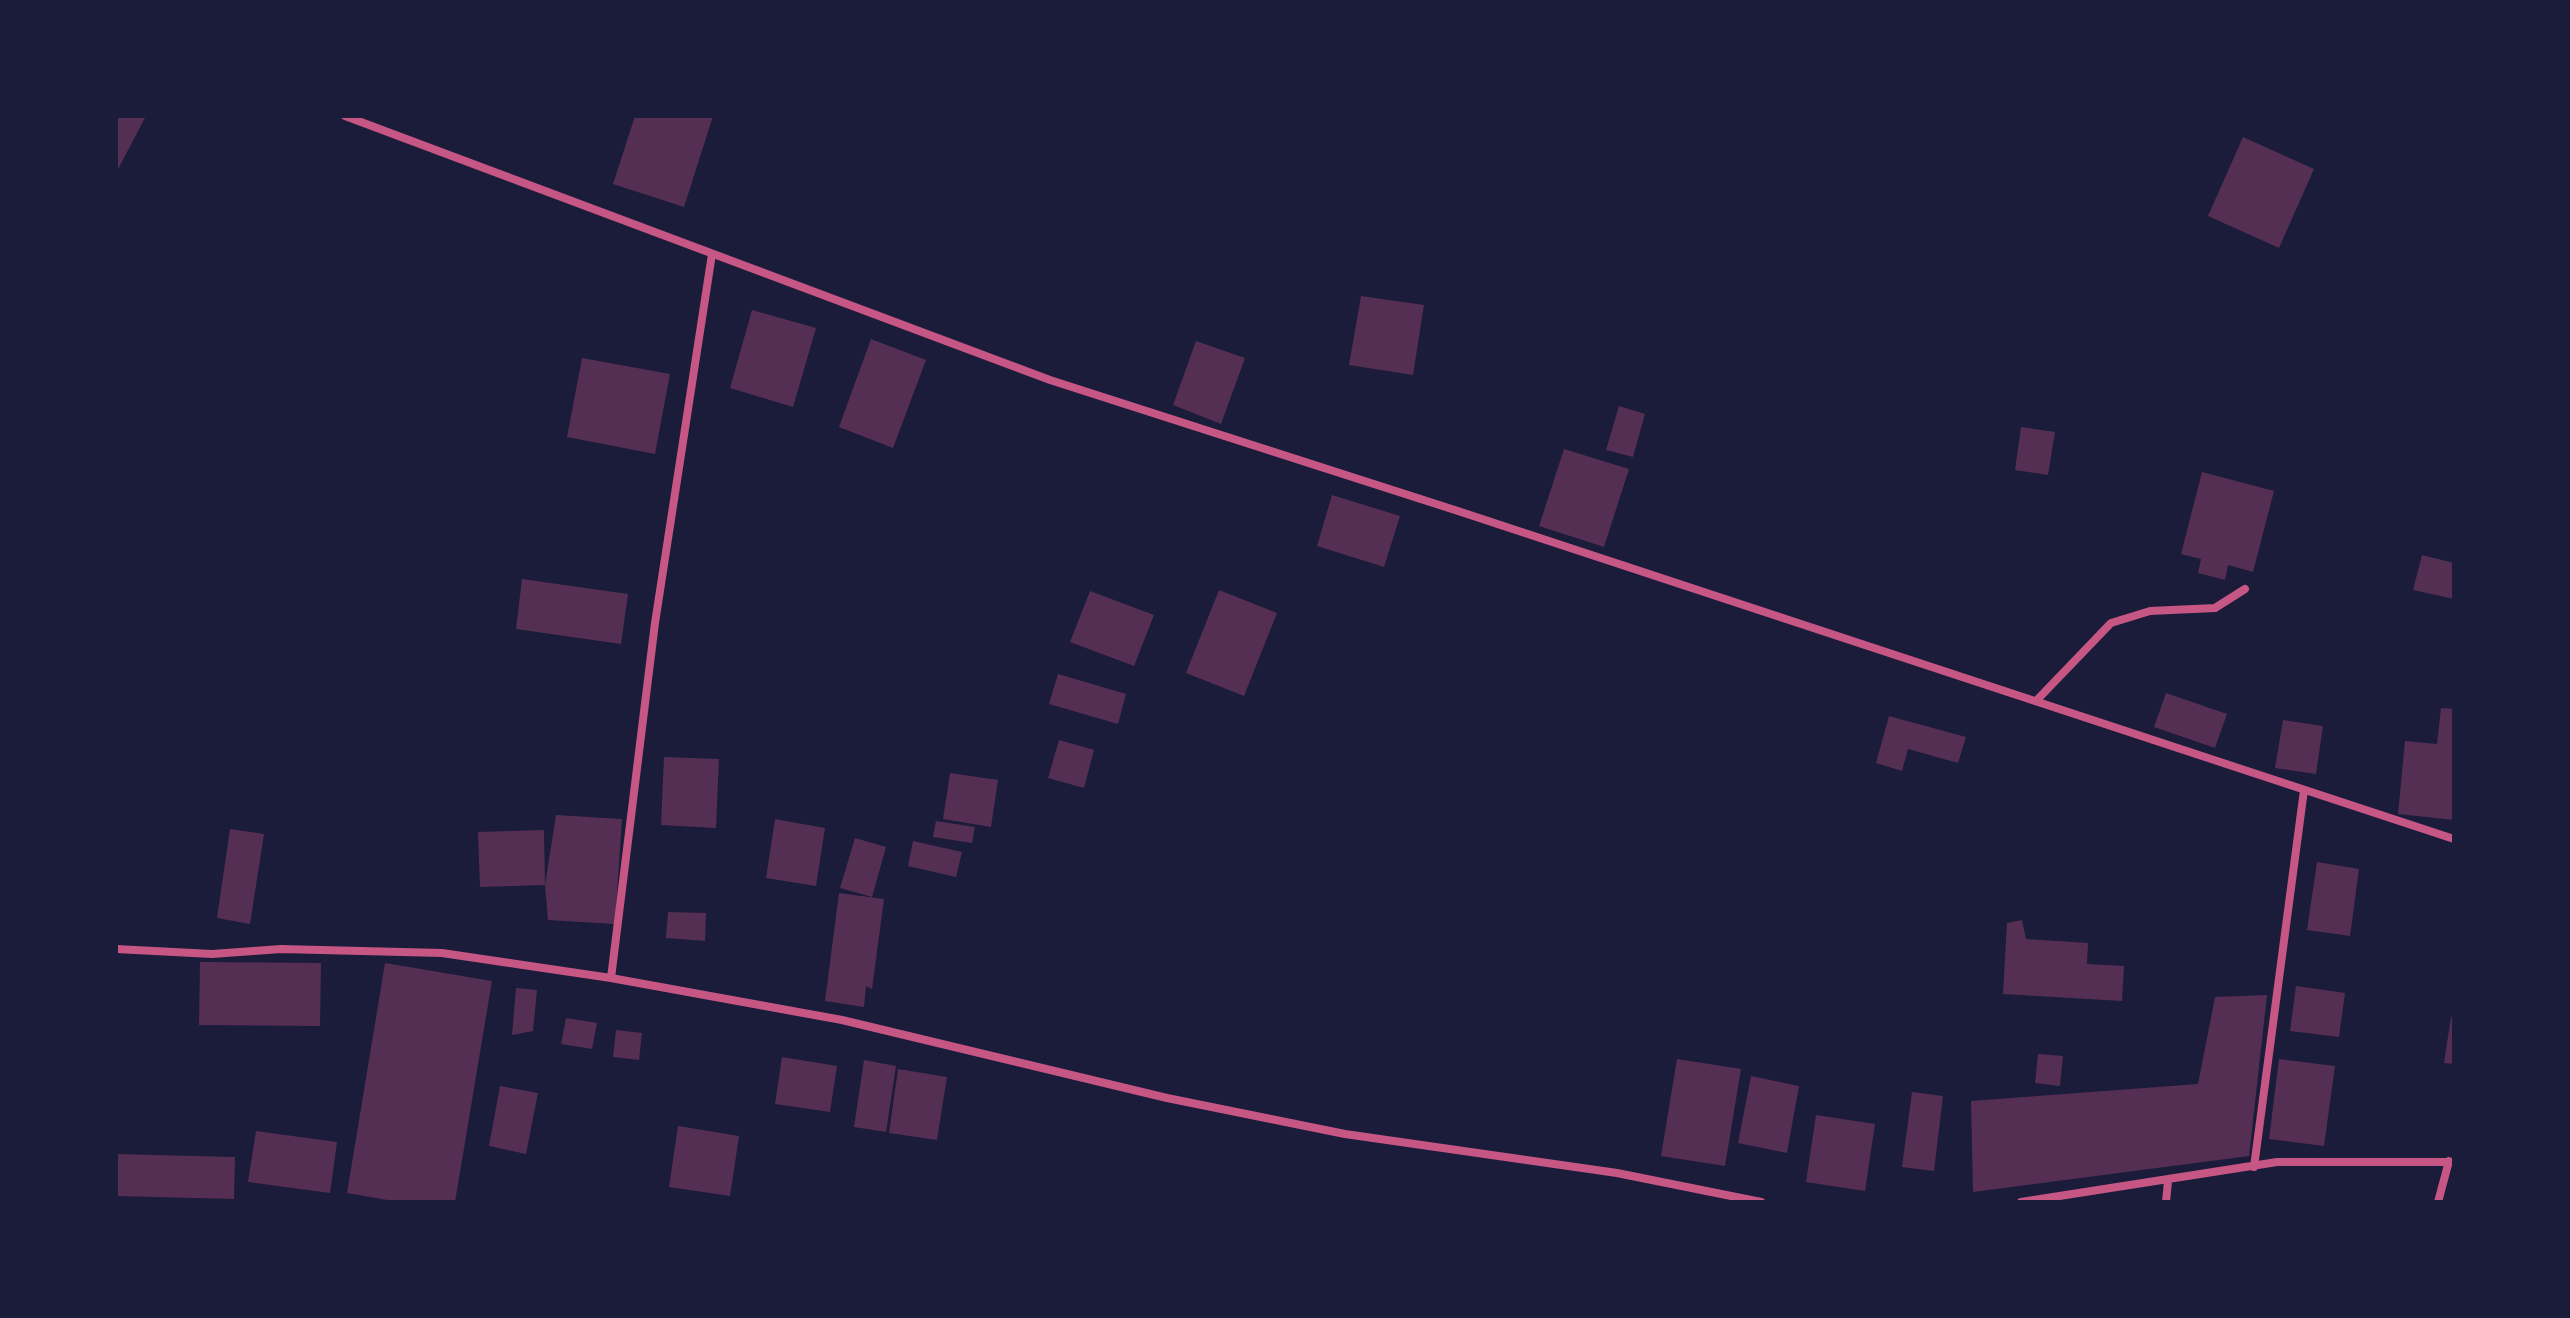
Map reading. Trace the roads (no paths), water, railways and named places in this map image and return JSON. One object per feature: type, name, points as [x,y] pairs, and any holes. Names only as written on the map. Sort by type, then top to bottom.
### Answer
[{"type":"street","points":[[345,116],[1050,380],[2454,839]]},
{"type":"street","points":[[611,978],[655,623],[712,254]]},
{"type":"street","points":[[2036,701],[2111,623],[2150,611],[2215,608],[2245,589]]},
{"type":"street","points":[[2254,1167],[2304,790]]},
{"type":"street","points":[[116,949],[212,954],[281,949],[442,953],[611,978],[842,1020],[1167,1098],[1345,1134],[1617,1173],[1761,1202]]},
{"type":"street","points":[[2021,1202],[2277,1162],[2451,1162],[2438,1202]]},
{"type":"street","points":[[2166,1202],[2168,1181]]}]
